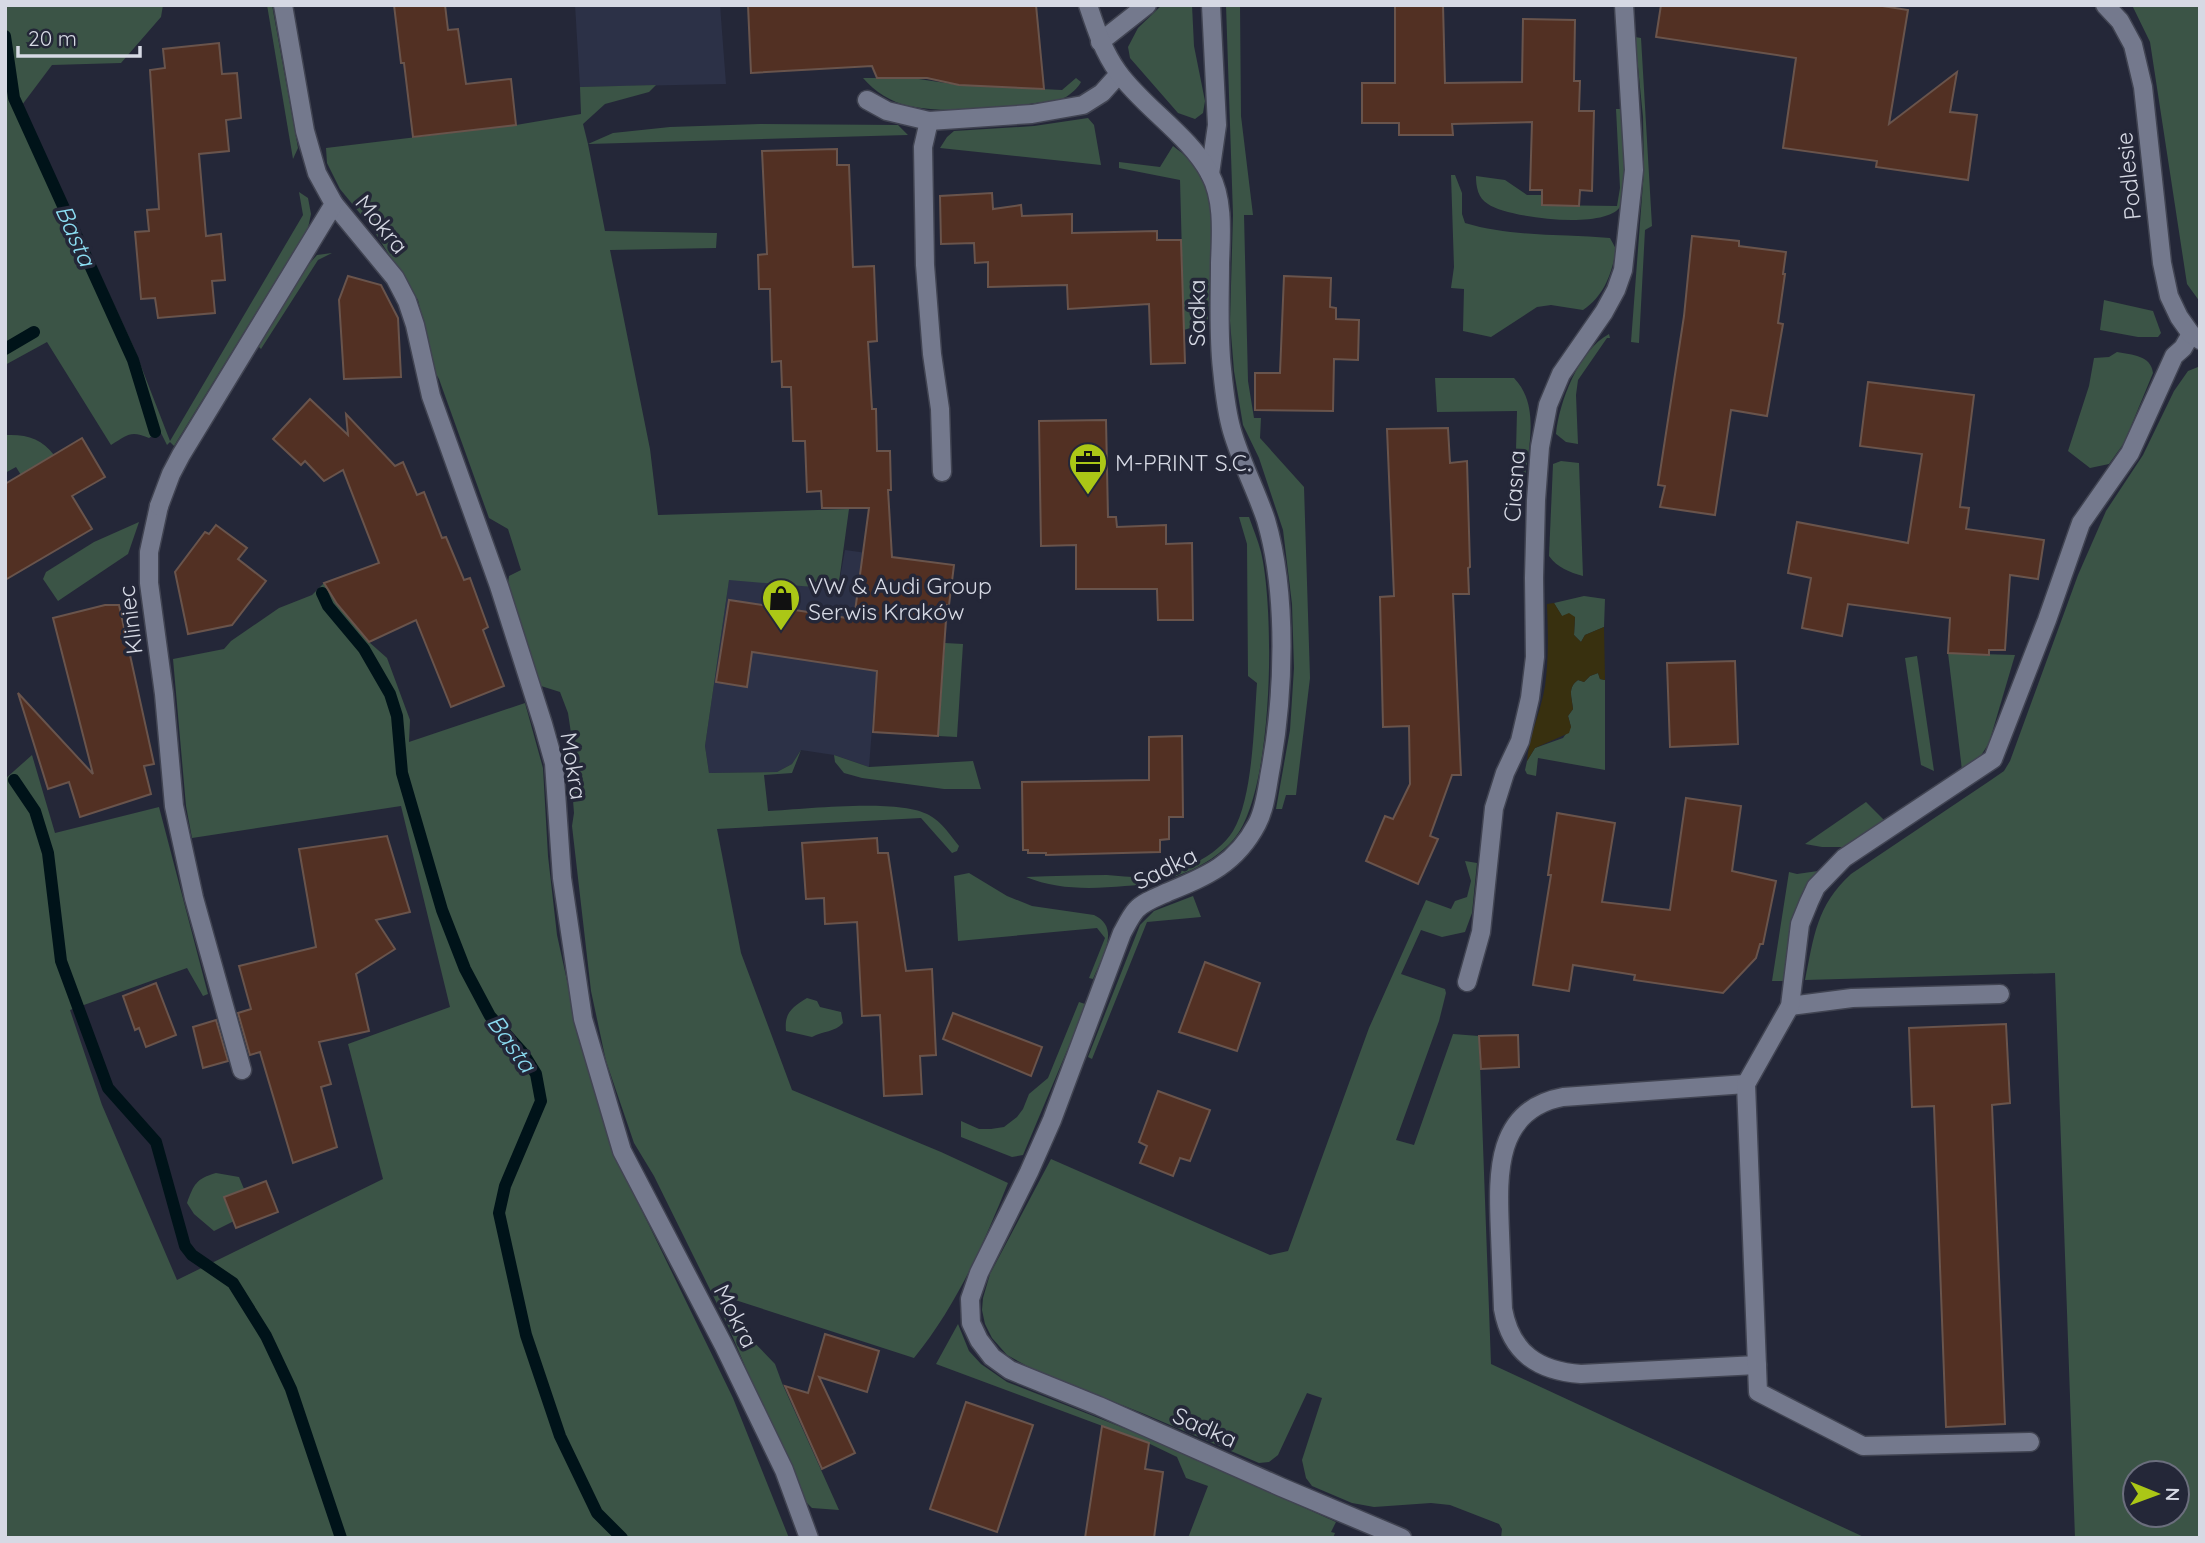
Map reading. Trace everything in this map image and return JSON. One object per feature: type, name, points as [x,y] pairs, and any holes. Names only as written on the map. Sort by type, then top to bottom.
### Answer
[{"type":"street","name":"Mokra","points":[[283,5],[305,131],[317,173],[334,204],[395,278],[407,301],[431,396],[499,586],[543,724],[554,763],[562,878],[583,1019],[622,1151],[724,1346],[783,1470],[809,1538]]},
{"type":"street","name":"Sadka","points":[[1088,5],[1100,42],[1119,74],[1188,144],[1210,174],[1218,199],[1221,236],[1220,347],[1224,389],[1232,430],[1266,521],[1276,569],[1281,654],[1280,697],[1275,748],[1267,788],[1259,821],[1244,846],[1209,875],[1137,908],[1122,933],[1052,1120],[979,1273],[970,1299],[971,1323],[979,1340],[992,1357],[1010,1370],[1402,1538]]},
{"type":"street","points":[[1100,42],[1147,5]]},
{"type":"street","points":[[1210,174],[1217,125],[1211,5]]},
{"type":"street","name":"Ciasna","points":[[1467,982],[1481,932],[1494,808],[1505,773],[1520,741],[1530,698],[1535,657],[1536,500],[1540,447],[1548,404],[1561,374],[1604,312],[1623,270],[1634,170],[1624,5]]},
{"type":"street","name":"Podlesie","points":[[2105,5],[2120,21],[2133,45],[2143,87],[2165,280],[2179,317],[2195,337]]},
{"type":"street","points":[[867,100],[887,111],[929,121],[1032,114],[1083,105],[1102,93],[1119,74]]},
{"type":"street","points":[[929,121],[923,147],[925,265],[931,344],[940,409],[942,472]]},
{"type":"street","name":"Kliniec","points":[[242,1070],[194,898],[174,806],[164,694],[149,583],[149,552],[159,506],[181,455],[334,204]]},
{"type":"street","points":[[2030,1442],[1863,1446],[1758,1392],[1746,1084],[1790,1006],[1800,925],[1816,887],[1844,858],[1993,759],[2081,523],[2130,453],[2174,356],[2195,337]]},
{"type":"street","points":[[1790,1006],[1852,998],[2000,994]]},
{"type":"street","points":[[1746,1084],[1548,1100],[1535,1106],[1521,1118],[1511,1132],[1501,1161],[1498,1194],[1506,1326],[1511,1337],[1534,1362],[1565,1373],[1581,1374],[1757,1365]]},
{"type":"shaded area","points":[[575,5],[720,5],[726,84],[580,87]]},
{"type":"shaded area","points":[[845,550],[954,565],[945,643],[879,639],[869,767],[834,755],[801,750],[792,764],[777,772],[709,773],[705,746],[729,579],[838,589]]},
{"type":"green space","points":[[5,5],[163,5],[161,17],[121,63],[52,65],[22,105],[134,348],[170,441],[303,215],[299,192],[308,198],[311,214],[308,228],[174,446],[170,442],[167,445],[160,431],[149,438],[137,434],[129,435],[111,445],[47,342],[5,365]]},
{"type":"green space","points":[[267,5],[272,5],[298,148],[293,159]]},
{"type":"green space","points":[[1162,5],[1192,5],[1194,46],[1205,101],[1203,113],[1195,119],[1178,113],[1130,58],[1128,47],[1138,28]]},
{"type":"green space","points":[[1226,5],[1240,5],[1241,116],[1253,215],[1244,215],[1248,381],[1254,418],[1261,418],[1260,438],[1304,487],[1310,678],[1296,795],[1286,795],[1282,809],[1276,809],[1290,730],[1294,668],[1292,604],[1283,530],[1259,458],[1243,425],[1234,371],[1230,321],[1233,215]]},
{"type":"green space","points":[[2132,5],[2200,5],[2200,302],[2187,284],[2150,42]]},
{"type":"green space","points":[[1635,37],[1641,38],[1652,226],[1645,230],[1639,343],[1631,342],[1644,170],[1643,117]]},
{"type":"green space","points":[[863,78],[912,78],[959,85],[1062,90],[1076,78],[1081,82],[1070,94],[1058,100],[954,110],[924,108],[896,102],[873,88]]},
{"type":"green space","points":[[656,85],[649,92],[605,104],[583,124],[605,231],[717,233],[716,248],[610,250],[650,449],[658,515],[849,509],[838,589],[729,580],[705,746],[709,773],[777,772],[792,764],[801,750],[792,773],[764,775],[768,811],[851,806],[915,810],[938,821],[959,846],[957,851],[952,853],[921,818],[717,829],[741,953],[792,1090],[1008,1183],[979,1252],[956,1296],[914,1358],[729,1298],[746,1334],[775,1364],[839,1510],[812,1508],[800,1496],[728,1326],[654,1176],[634,1143],[606,1061],[591,991],[572,826],[572,740],[568,713],[560,692],[541,686],[508,583],[509,576],[521,570],[508,529],[489,518],[435,372],[418,300],[372,228],[340,189],[327,163],[326,148],[516,125],[581,114],[580,87]]},
{"type":"green space","points":[[1616,109],[1621,109],[1625,185],[1621,205],[1613,213],[1598,218],[1558,220],[1515,214],[1482,199],[1476,176],[1505,180],[1527,195],[1542,195],[1543,205],[1617,206],[1620,188]]},
{"type":"green space","points":[[1088,118],[1094,125],[1101,165],[940,148],[954,131],[1034,126]]},
{"type":"green space","points":[[760,124],[898,125],[908,135],[588,144],[613,133],[670,127]]},
{"type":"green space","points":[[1173,146],[1186,156],[1200,173],[1207,193],[1212,228],[1208,319],[1206,323],[1184,330],[1180,180],[1119,168],[1119,162],[1160,167]]},
{"type":"green space","points":[[1451,175],[1455,175],[1462,193],[1465,223],[1518,233],[1610,238],[1616,249],[1602,291],[1583,310],[1551,305],[1537,307],[1491,337],[1463,331],[1464,289],[1451,288],[1454,267]]},
{"type":"green space","points":[[332,253],[318,260],[261,349],[257,345],[309,264],[317,255]]},
{"type":"green space","points":[[2104,300],[2153,311],[2161,333],[2158,337],[2138,337],[2100,330]]},
{"type":"green space","points":[[1609,334],[1610,338],[1607,338],[1578,380],[1578,444],[1566,442],[1556,434],[1566,393],[1588,352]]},
{"type":"green space","points":[[2117,352],[2145,359],[2153,373],[2124,443],[2109,464],[2090,468],[2068,451],[2089,386],[2094,358],[2109,357]]},
{"type":"green space","points":[[2200,367],[2200,1538],[2075,1538],[2055,973],[1805,980],[1818,923],[1839,886],[1851,874],[2004,771],[2078,575],[2106,511],[2143,455],[2174,391],[2188,371]]},
{"type":"green space","points":[[1435,378],[1514,378],[1528,401],[1531,428],[1524,485],[1520,489],[1515,490],[1517,411],[1437,412]]},
{"type":"green space","points":[[6,435],[21,435],[33,439],[54,455],[21,475],[16,467],[5,473]]},
{"type":"green space","points":[[1561,461],[1579,463],[1583,576],[1564,569],[1549,556],[1553,464]]},
{"type":"green space","points":[[1239,517],[1249,517],[1261,552],[1266,579],[1269,656],[1264,743],[1257,783],[1247,816],[1234,839],[1198,867],[1170,878],[1140,885],[1075,888],[1026,877],[1161,875],[1185,868],[1207,856],[1233,831],[1240,817],[1249,780],[1257,683],[1248,676],[1247,544]]},
{"type":"green space","points":[[139,522],[128,554],[58,601],[43,579],[46,572],[94,542]]},
{"type":"green space","points":[[324,583],[337,604],[369,642],[387,658],[410,720],[409,742],[525,703],[543,768],[548,856],[557,935],[576,1022],[610,1145],[733,1398],[789,1538],[5,1538],[5,779],[32,755],[55,833],[159,807],[208,994],[203,996],[187,968],[70,1010],[102,1105],[177,1280],[383,1179],[348,1044],[450,1007],[401,806],[192,838],[186,806],[173,659],[224,649],[231,641],[279,608],[312,595]]},
{"type":"green space","points":[[1584,596],[1605,599],[1604,627],[1585,635],[1581,642],[1574,635],[1575,617],[1562,616],[1554,603]]},
{"type":"green space","points":[[945,643],[963,644],[957,737],[938,736]]},
{"type":"green space","points":[[1948,653],[2015,655],[1989,743],[1980,757],[1962,770]]},
{"type":"green space","points":[[1917,656],[1934,771],[1921,765],[1905,658]]},
{"type":"green space","points":[[1598,673],[1600,679],[1605,680],[1605,770],[1538,758],[1536,776],[1527,774],[1527,761],[1535,748],[1563,738],[1571,727],[1568,716],[1573,709],[1572,686],[1578,680],[1584,682]]},
{"type":"green space","points":[[834,755],[869,767],[973,761],[981,789],[944,789],[862,778],[844,773],[835,762]]},
{"type":"green space","points":[[1866,802],[1885,821],[1846,847],[1805,844]]},
{"type":"green space","points":[[1465,861],[1477,863],[1472,913],[1465,932],[1442,937],[1421,930],[1401,974],[1445,989],[1446,993],[1439,1021],[1396,1140],[1414,1145],[1453,1034],[1479,1036],[1491,1364],[1866,1538],[1501,1538],[1502,1529],[1499,1524],[1450,1505],[1431,1503],[1374,1507],[1352,1503],[1312,1486],[1306,1478],[1302,1460],[1322,1398],[1307,1393],[1278,1455],[1269,1462],[1259,1463],[1036,1371],[1007,1355],[992,1338],[982,1310],[990,1274],[1051,1159],[1270,1255],[1288,1251],[1369,1028],[1426,900],[1451,909],[1455,901],[1467,897],[1471,881]]},
{"type":"green space","points":[[1818,871],[1797,909],[1784,981],[1772,981],[1789,872],[1797,874]]},
{"type":"green space","points":[[969,873],[1007,896],[1032,906],[1094,915],[1102,921],[1107,928],[1107,944],[1093,979],[1089,978],[1105,938],[1097,928],[958,941],[954,876]]},
{"type":"green space","points":[[1193,896],[1201,917],[1147,922],[1092,1059],[1088,1057],[1140,925],[1154,911]]},
{"type":"green space","points":[[807,998],[817,1001],[820,1007],[841,1012],[843,1023],[812,1037],[786,1031],[786,1019],[790,1011]]},
{"type":"green space","points":[[1079,1002],[1085,1004],[1079,1022],[1023,1155],[1012,1157],[961,1137],[961,1121],[979,1129],[991,1129],[1004,1127],[1017,1117],[1029,1094],[1048,1078]]},
{"type":"green space","points":[[216,1173],[239,1177],[244,1189],[225,1197],[234,1221],[214,1231],[194,1214],[187,1203],[197,1183]]},
{"type":"green space","points":[[958,1324],[969,1351],[981,1364],[1007,1382],[1149,1438],[1336,1522],[1331,1532],[1335,1533],[1333,1538],[1188,1538],[1208,1486],[1186,1478],[1177,1457],[1148,1443],[936,1364]]},
{"type":"sand","points":[[1554,603],[1562,616],[1569,613],[1575,617],[1574,635],[1581,642],[1585,635],[1604,627],[1605,680],[1600,679],[1598,673],[1584,682],[1578,680],[1572,686],[1573,709],[1568,716],[1571,727],[1569,733],[1535,748],[1527,761],[1545,686],[1548,655],[1547,604]]},
{"type":"building","points":[[394,5],[445,5],[448,30],[458,29],[466,84],[511,79],[516,125],[413,137]]},
{"type":"building","points":[[748,5],[1036,5],[1044,89],[959,85],[927,78],[877,78],[872,66],[751,73]]},
{"type":"building","points":[[1395,5],[1443,5],[1445,83],[1522,82],[1523,19],[1575,20],[1574,81],[1580,81],[1579,111],[1594,111],[1592,191],[1580,190],[1579,206],[1542,205],[1542,190],[1530,190],[1532,122],[1452,124],[1453,135],[1399,135],[1399,123],[1362,123],[1362,83],[1395,83]]},
{"type":"building","points":[[1661,5],[1876,5],[1908,10],[1889,124],[1957,72],[1950,112],[1977,115],[1968,180],[1876,167],[1877,161],[1783,148],[1796,58],[1656,37]]},
{"type":"building","points":[[219,43],[222,74],[237,73],[241,118],[226,120],[229,151],[199,154],[206,236],[221,234],[225,280],[212,281],[215,313],[158,318],[155,298],[141,299],[135,232],[149,231],[147,210],[159,209],[150,70],[165,68],[163,49]]},
{"type":"building","points":[[837,149],[837,165],[849,165],[853,267],[874,266],[877,341],[868,342],[872,409],[876,409],[877,451],[890,451],[891,490],[888,490],[892,557],[954,565],[947,605],[938,736],[873,732],[877,671],[752,652],[747,687],[716,682],[729,600],[854,619],[869,508],[822,508],[821,491],[807,492],[805,441],[793,441],[791,387],[782,387],[781,361],[772,362],[770,289],[759,289],[758,255],[767,254],[762,151]]},
{"type":"building","points":[[992,193],[993,209],[1021,205],[1022,216],[1072,214],[1072,233],[1157,231],[1157,240],[1181,240],[1185,363],[1151,364],[1149,304],[1068,309],[1067,285],[988,287],[988,262],[975,263],[974,243],[941,244],[940,196]]},
{"type":"building","points":[[1692,236],[1739,241],[1739,246],[1786,252],[1778,323],[1783,324],[1767,416],[1731,410],[1715,515],[1660,507],[1665,486],[1658,485],[1684,316]]},
{"type":"building","points":[[348,276],[381,285],[398,318],[401,377],[344,379],[339,300]]},
{"type":"building","points":[[1284,276],[1331,278],[1330,307],[1336,308],[1336,319],[1359,320],[1358,360],[1334,359],[1333,411],[1255,410],[1255,373],[1280,373]]},
{"type":"building","points":[[1868,382],[1974,395],[1960,507],[1969,508],[1966,529],[2044,540],[2038,579],[2010,575],[2005,650],[1989,650],[1989,655],[1948,653],[1950,618],[1848,604],[1842,636],[1802,628],[1811,578],[1788,573],[1797,522],[1908,543],[1922,454],[1860,446]]},
{"type":"building","points":[[310,399],[348,435],[346,414],[395,466],[403,462],[417,495],[424,492],[442,538],[446,537],[464,580],[470,578],[488,627],[483,630],[504,686],[451,707],[416,620],[369,642],[337,604],[324,583],[379,563],[343,470],[324,481],[305,461],[301,465],[273,439]]},
{"type":"building","points":[[1106,420],[1108,517],[1116,517],[1117,527],[1166,525],[1166,544],[1192,543],[1193,620],[1158,620],[1157,589],[1076,589],[1076,545],[1041,546],[1039,421]]},
{"type":"building","points":[[1448,428],[1450,463],[1467,461],[1469,594],[1453,594],[1461,775],[1452,775],[1430,836],[1438,839],[1418,884],[1366,861],[1385,816],[1393,819],[1410,784],[1409,726],[1383,727],[1380,597],[1394,596],[1387,429]]},
{"type":"building","points":[[82,438],[105,477],[72,496],[92,529],[5,580],[5,484]]},
{"type":"building","points":[[216,525],[247,548],[238,559],[266,581],[232,625],[188,634],[175,572],[205,532],[209,534]]},
{"type":"building","points":[[105,605],[119,605],[154,764],[144,766],[151,794],[80,817],[69,782],[48,789],[18,693],[93,774],[53,618]]},
{"type":"building","points":[[1735,661],[1738,744],[1670,747],[1667,663]]},
{"type":"building","points":[[1182,736],[1183,817],[1169,817],[1169,839],[1160,840],[1160,852],[1046,855],[1023,850],[1022,782],[1149,780],[1149,737]]},
{"type":"building","points":[[1686,798],[1741,806],[1732,871],[1776,881],[1763,944],[1760,944],[1756,958],[1723,993],[1634,980],[1635,975],[1573,965],[1569,991],[1533,985],[1551,875],[1548,875],[1557,813],[1615,823],[1602,902],[1670,910]]},
{"type":"building","points":[[387,836],[410,912],[376,920],[395,949],[356,974],[369,1031],[319,1042],[331,1084],[321,1087],[337,1147],[293,1163],[260,1052],[250,1055],[238,1013],[251,1009],[239,966],[316,947],[299,849]]},
{"type":"building","points":[[877,838],[878,853],[888,853],[906,971],[932,969],[936,1055],[920,1056],[922,1094],[884,1096],[880,1015],[862,1016],[857,922],[825,924],[824,898],[806,899],[802,843]]},
{"type":"building","points":[[1205,962],[1260,983],[1237,1051],[1179,1032]]},
{"type":"building","points":[[156,983],[176,1035],[146,1047],[139,1028],[135,1030],[123,996]]},
{"type":"building","points":[[953,1013],[1042,1047],[1031,1076],[943,1039]]},
{"type":"building","points":[[216,1020],[228,1061],[203,1068],[193,1027]]},
{"type":"building","points":[[2006,1024],[2010,1103],[1992,1105],[2005,1424],[1946,1427],[1934,1106],[1912,1107],[1909,1028]]},
{"type":"building","points":[[1518,1035],[1519,1067],[1481,1069],[1479,1036]]},
{"type":"building","points":[[1158,1091],[1210,1110],[1190,1161],[1180,1158],[1173,1176],[1140,1163],[1147,1146],[1139,1142]]},
{"type":"building","points":[[266,1181],[278,1212],[236,1228],[224,1197]]},
{"type":"building","points":[[825,1334],[879,1351],[867,1392],[819,1377],[855,1453],[822,1469],[785,1386],[808,1393]]},
{"type":"building","points":[[966,1402],[1033,1425],[997,1532],[930,1509]]},
{"type":"building","points":[[1102,1426],[1149,1443],[1145,1469],[1163,1472],[1154,1538],[1085,1538]]},
{"type":"waterway","name":"Basta","points":[[5,36],[14,98],[133,360],[155,432]]},
{"type":"waterway","points":[[5,349],[34,332]]},
{"type":"waterway","name":"Basta","points":[[322,593],[328,606],[364,649],[390,694],[397,716],[402,773],[442,910],[465,969],[490,1016],[523,1053],[536,1074],[541,1101],[505,1186],[499,1213],[526,1335],[560,1436],[597,1513],[622,1538]]},
{"type":"waterway","points":[[14,780],[35,811],[48,853],[61,961],[108,1088],[156,1142],[185,1246],[192,1255],[233,1283],[266,1336],[291,1389],[341,1538]]},
{"type":"place","name":"M-PRINT S.C.","points":[[1088,496]]},
{"type":"place","name":"VW & Audi Group Serwis Kraków","points":[[781,632]]}]
